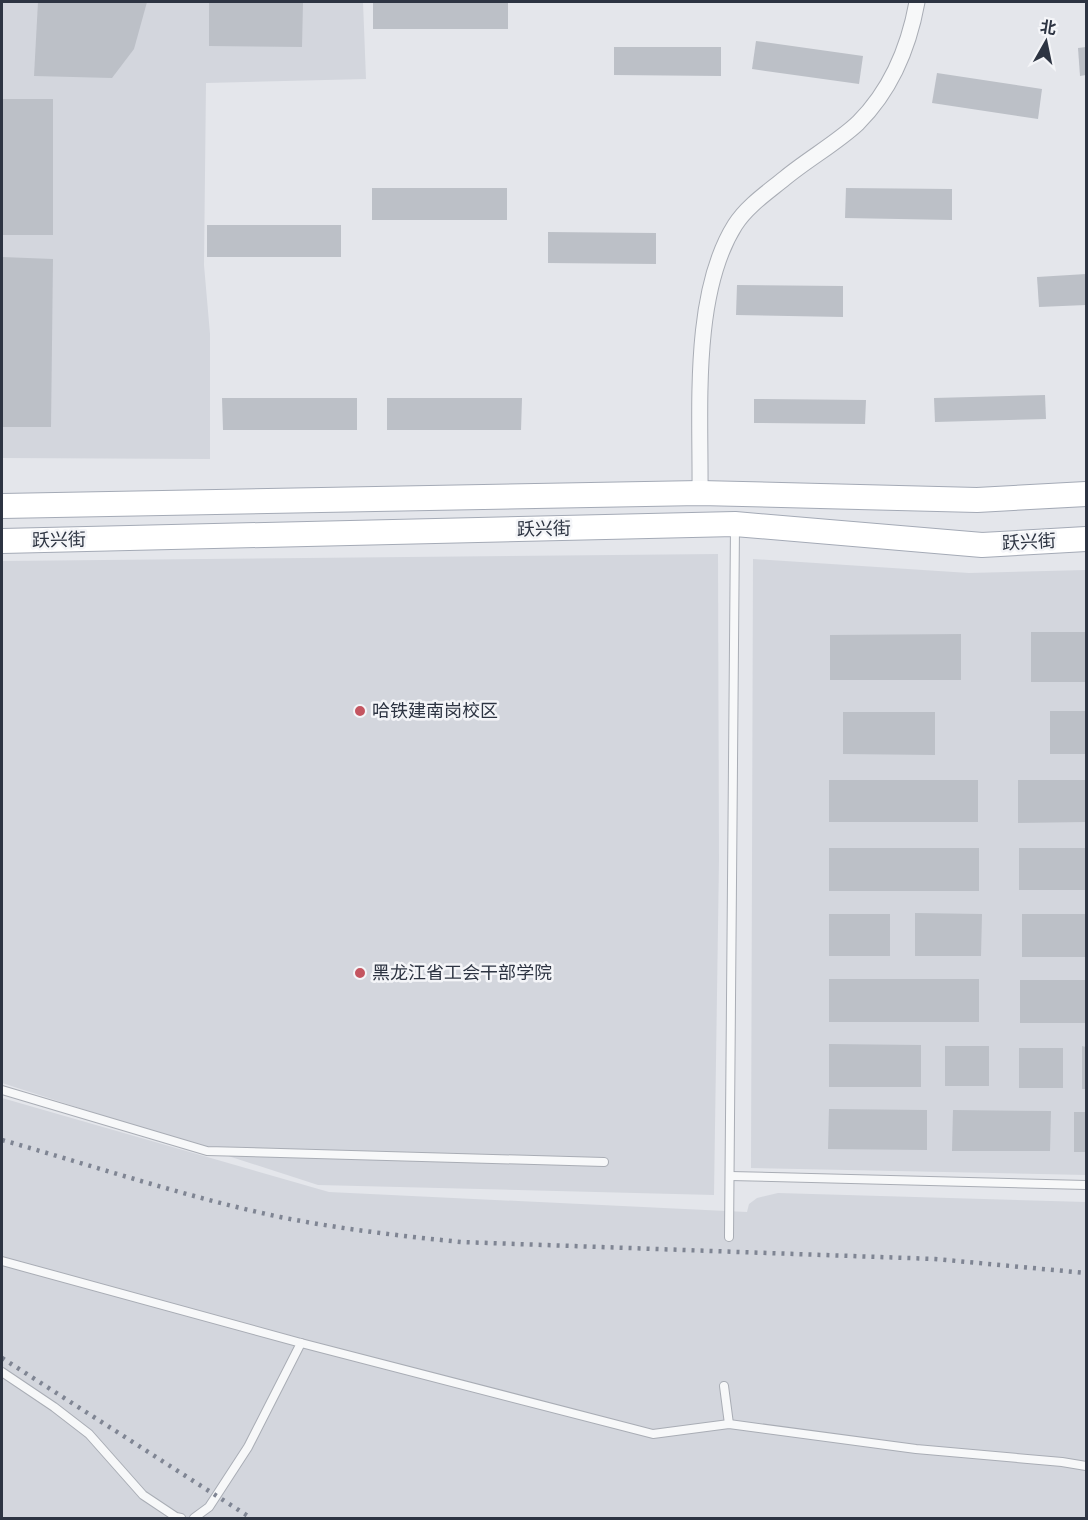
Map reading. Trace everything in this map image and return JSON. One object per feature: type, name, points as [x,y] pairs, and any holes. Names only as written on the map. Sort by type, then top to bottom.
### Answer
[{"type":"main road","name":"跃兴街","points":[[2,506],[700,493],[977,500],[1086,494]]},
{"type":"main road","name":"跃兴街","points":[[2,542],[735,524],[982,545],[1086,539]]},
{"type":"street","points":[[700,493],[702,352],[707,309],[720,256],[736,224],[755,203],[807,160],[857,124],[870,109],[886,87],[901,58],[910,34],[917,2]]},
{"type":"lane","points":[[729,1238],[735,524]]},
{"type":"lane","points":[[2,1090],[207,1150],[604,1162]]},
{"type":"lane","points":[[730,1176],[1086,1185]]},
{"type":"lane","points":[[2,1261],[301,1343],[653,1434],[729,1424],[916,1449],[1086,1466]]},
{"type":"lane","points":[[194,1518],[209,1507],[248,1447],[301,1343]]},
{"type":"lane","points":[[2,1372],[89,1434],[143,1495],[176,1517],[182,1518]]},
{"type":"lane","points":[[724,1386],[729,1424]]},
{"type":"shaded area","points":[[2,2],[363,2],[366,79],[206,83],[204,265],[210,334],[210,459],[2,458]]},
{"type":"shaded area","points":[[718,554],[719,860],[714,1195],[318,1185],[2,1083],[2,561]]},
{"type":"shaded area","points":[[753,559],[969,573],[1086,570],[1086,1175],[751,1168]]},
{"type":"shaded area","points":[[2,1098],[329,1192],[747,1212],[749,1204],[757,1198],[778,1193],[1086,1202],[1086,1518],[2,1518]]},
{"type":"building","points":[[38,2],[147,2],[134,49],[112,78],[34,76]]},
{"type":"building","points":[[209,2],[303,2],[302,47],[209,46]]},
{"type":"building","points":[[373,2],[508,2],[508,29],[373,29]]},
{"type":"building","points":[[756,41],[863,56],[859,84],[752,69]]},
{"type":"building","points":[[614,47],[721,47],[721,76],[614,75]]},
{"type":"building","points":[[1086,47],[1086,75],[1080,76],[1078,48]]},
{"type":"building","points":[[937,73],[1042,89],[1038,119],[932,103]]},
{"type":"building","points":[[2,99],[53,99],[53,235],[2,235]]},
{"type":"building","points":[[372,188],[507,188],[507,220],[372,220]]},
{"type":"building","points":[[846,188],[952,189],[952,220],[845,218]]},
{"type":"building","points":[[207,225],[341,225],[341,257],[207,257]]},
{"type":"building","points":[[548,232],[656,233],[656,264],[548,263]]},
{"type":"building","points":[[2,257],[53,259],[51,427],[2,427]]},
{"type":"building","points":[[1086,274],[1086,305],[1039,307],[1037,277]]},
{"type":"building","points":[[737,285],[843,286],[843,317],[736,315]]},
{"type":"building","points":[[1045,395],[1046,419],[935,422],[934,398]]},
{"type":"building","points":[[222,398],[357,398],[357,430],[223,430]]},
{"type":"building","points":[[387,398],[522,398],[521,430],[387,430]]},
{"type":"building","points":[[754,399],[866,400],[865,424],[754,423]]},
{"type":"building","points":[[1031,632],[1086,632],[1086,682],[1031,682]]},
{"type":"building","points":[[961,634],[961,680],[830,680],[830,635]]},
{"type":"building","points":[[1050,711],[1086,711],[1086,754],[1050,754]]},
{"type":"building","points":[[843,712],[935,712],[935,755],[843,754]]},
{"type":"building","points":[[829,780],[978,780],[978,822],[829,822]]},
{"type":"building","points":[[1018,780],[1086,780],[1086,822],[1018,823]]},
{"type":"building","points":[[829,848],[979,848],[979,891],[829,891]]},
{"type":"building","points":[[1019,848],[1086,848],[1086,890],[1019,890]]},
{"type":"building","points":[[915,913],[982,914],[981,956],[915,956]]},
{"type":"building","points":[[829,914],[890,914],[890,956],[829,956]]},
{"type":"building","points":[[1022,914],[1086,914],[1086,957],[1022,957]]},
{"type":"building","points":[[829,979],[979,979],[979,1022],[829,1022]]},
{"type":"building","points":[[1020,980],[1086,980],[1086,1023],[1020,1023]]},
{"type":"building","points":[[829,1044],[921,1045],[921,1087],[829,1087]]},
{"type":"building","points":[[945,1046],[989,1046],[989,1086],[945,1086]]},
{"type":"building","points":[[1082,1046],[1086,1047],[1086,1089],[1082,1089]]},
{"type":"building","points":[[1019,1048],[1063,1048],[1063,1088],[1019,1088]]},
{"type":"building","points":[[829,1109],[927,1110],[927,1150],[828,1149]]},
{"type":"building","points":[[953,1110],[1051,1111],[1050,1151],[952,1151]]},
{"type":"building","points":[[1074,1112],[1086,1112],[1086,1152],[1074,1152]]},
{"type":"railway","points":[[2,1140],[175,1191],[245,1209],[348,1229],[393,1235],[461,1242],[935,1259],[1086,1273]]},
{"type":"railway","points":[[2,1358],[251,1518]]},
{"type":"place","name":"哈铁建南岗校区","points":[[360,711]]},
{"type":"place","name":"黑龙江省工会干部学院","points":[[360,973]]}]
